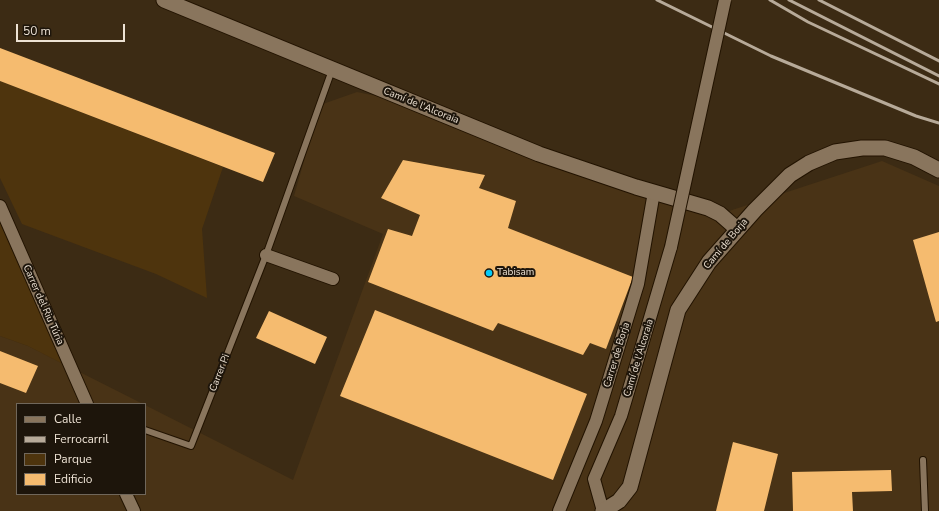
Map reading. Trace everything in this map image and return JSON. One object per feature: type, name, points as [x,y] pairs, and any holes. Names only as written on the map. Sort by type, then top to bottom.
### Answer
[{"type":"street","name":"Camí de l'Alcoraia","points":[[164,0],[539,154],[720,214],[737,228]]},
{"type":"street","name":"Camí de l'Alcoraia","points":[[603,511],[594,479],[621,416],[672,247],[725,0]]},
{"type":"street","name":"Camí de Borja","points":[[603,511],[619,501],[630,487],[678,310],[709,262],[737,228],[790,175],[809,163],[835,152],[862,148],[885,148],[914,157],[939,170]]},
{"type":"street","name":"Carrer de Borja","points":[[559,511],[596,421],[638,284],[654,192]]},
{"type":"street","name":"Carrer del Riu Túria","points":[[0,206],[87,403]]},
{"type":"street","points":[[266,255],[333,279]]},
{"type":"street","points":[[126,495],[134,511]]},
{"type":"lane","name":"Carrer Pi","points":[[146,430],[191,446],[266,255],[332,70]]},
{"type":"lane","points":[[923,460],[925,511]]},
{"type":"shaded area","points":[[357,92],[415,104],[720,214],[882,161],[939,186],[939,511],[0,511],[0,336],[28,346],[141,403],[16,403],[16,495],[146,495],[146,406],[293,480],[383,234],[294,196],[320,105]]},
{"type":"green space","points":[[0,81],[223,167],[202,229],[207,298],[156,274],[22,224],[0,178]]},
{"type":"green space","points":[[0,208],[71,368],[28,346],[0,336]]},
{"type":"building","points":[[0,48],[275,153],[263,182],[0,81]]},
{"type":"building","points":[[403,160],[485,175],[479,188],[516,201],[508,228],[633,277],[606,349],[590,343],[583,355],[498,323],[493,331],[368,282],[388,229],[412,236],[420,215],[381,198]]},
{"type":"building","points":[[939,232],[939,321],[936,322],[913,240]]},
{"type":"building","points":[[375,310],[587,394],[553,480],[340,396]]},
{"type":"building","points":[[269,311],[327,337],[315,364],[256,338]]},
{"type":"building","points":[[0,351],[38,366],[26,393],[0,383]]},
{"type":"building","points":[[733,442],[778,454],[764,511],[716,511]]},
{"type":"building","points":[[891,470],[892,491],[852,492],[853,511],[793,511],[792,472]]},
{"type":"railway","points":[[657,0],[771,56],[916,116],[939,123]]},
{"type":"railway","points":[[770,0],[808,22],[939,84]]},
{"type":"railway","points":[[789,0],[939,76]]},
{"type":"railway","points":[[819,0],[939,61]]},
{"type":"place","name":"Tabisam","points":[[489,273]]}]
